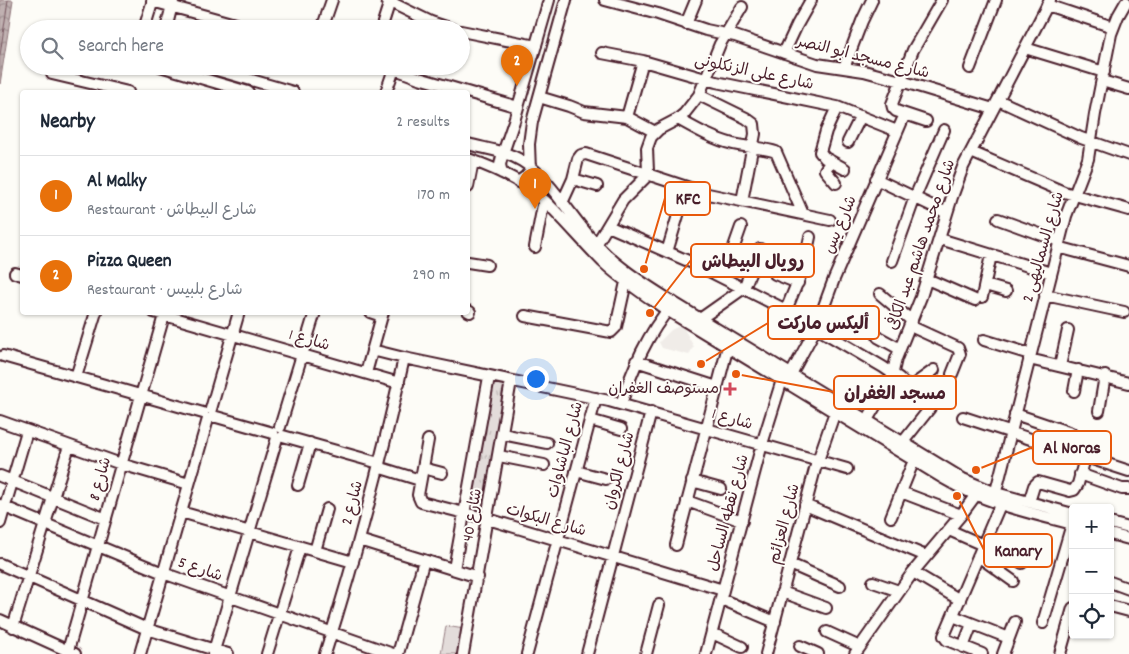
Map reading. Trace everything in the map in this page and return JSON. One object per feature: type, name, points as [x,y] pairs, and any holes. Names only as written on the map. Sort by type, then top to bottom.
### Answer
[{"type":"street","points":[[146,20],[152,0],[173,3],[225,20]]},
{"type":"street","points":[[325,20],[332,0]]},
{"type":"street","points":[[502,173],[500,165],[503,153],[549,0]]},
{"type":"street","points":[[518,182],[525,178],[530,167],[530,133],[566,0]]},
{"type":"street","name":"شارع مسجد ابو النصر","points":[[605,0],[658,14],[706,30],[727,34],[817,64],[864,71],[995,104],[1091,142],[1129,154]]},
{"type":"street","points":[[686,24],[696,0]]},
{"type":"street","points":[[844,68],[872,0]]},
{"type":"street","points":[[892,129],[894,110],[892,104],[917,42],[942,0]]},
{"type":"street","points":[[970,68],[996,0]]},
{"type":"street","points":[[383,20],[388,1],[427,20]]},
{"type":"street","points":[[784,53],[806,1]]},
{"type":"street","points":[[1049,2],[1113,27]]},
{"type":"street","name":"شارع محمد هاشم عبد الكافى","points":[[867,420],[893,374],[900,349],[927,279],[957,182],[995,104],[1049,2]]},
{"type":"street","points":[[168,20],[173,3]]},
{"type":"street","name":"شارع السماليهى 2","points":[[963,647],[945,638],[985,541],[1058,244],[1066,216],[1086,168],[1113,27],[1126,3]]},
{"type":"street","points":[[594,248],[623,200],[647,174],[647,148],[651,137],[655,132],[678,119],[700,95],[718,49],[742,7]]},
{"type":"street","points":[[470,33],[536,46]]},
{"type":"street","points":[[1025,48],[1103,76],[1129,89]]},
{"type":"street","name":"شارع على الزنكلونى","points":[[602,53],[643,61],[707,79],[838,107],[892,129]]},
{"type":"street","points":[[627,117],[643,61]]},
{"type":"street","points":[[56,75],[120,90]]},
{"type":"street","points":[[190,75],[241,90]]},
{"type":"street","points":[[234,75],[286,90]]},
{"type":"street","points":[[386,90],[390,75]]},
{"type":"street","points":[[412,75],[449,90]]},
{"type":"street","points":[[470,95],[518,107]]},
{"type":"street","points":[[700,95],[751,120],[756,129],[742,201]]},
{"type":"street","points":[[539,97],[584,112],[627,117],[655,132]]},
{"type":"street","points":[[838,107],[829,123],[821,148],[822,155],[845,169]]},
{"type":"street","points":[[894,110],[926,121]]},
{"type":"street","name":"شارع يس","points":[[786,377],[816,328],[834,279],[876,179],[892,129],[904,114]]},
{"type":"street","points":[[848,142],[861,116]]},
{"type":"street","points":[[678,119],[716,139],[753,148],[773,150],[778,153],[803,214]]},
{"type":"street","points":[[892,261],[915,197],[944,130]]},
{"type":"street","points":[[470,145],[518,158],[530,167],[543,179],[562,203],[594,248],[671,307],[728,346],[837,407],[914,460],[996,500],[1069,520]]},
{"type":"street","points":[[971,152],[1074,196],[1129,210]]},
{"type":"street","points":[[562,203],[573,179],[578,159],[581,155],[586,154],[708,194],[830,220]]},
{"type":"street","points":[[470,160],[502,173],[544,200],[626,282],[671,307],[700,319],[786,377]]},
{"type":"street","points":[[831,161],[825,170],[836,183]]},
{"type":"street","points":[[573,179],[597,186]]},
{"type":"street","points":[[876,179],[947,213]]},
{"type":"street","points":[[535,247],[544,200]]},
{"type":"street","points":[[667,252],[679,212]]},
{"type":"street","points":[[998,219],[1058,244],[1129,266]]},
{"type":"street","points":[[608,226],[744,288],[874,360],[929,406],[929,410],[903,442]]},
{"type":"street","points":[[723,278],[741,227]]},
{"type":"street","points":[[786,310],[798,283],[810,237]]},
{"type":"street","points":[[940,239],[1051,273]]},
{"type":"street","points":[[700,319],[744,288],[760,250]]},
{"type":"street","points":[[779,253],[774,266],[776,274],[798,283]]},
{"type":"street","points":[[927,279],[979,298],[985,285],[991,255]]},
{"type":"street","points":[[470,262],[487,265]]},
{"type":"street","points":[[525,316],[611,332],[616,329],[626,282]]},
{"type":"street","points":[[985,285],[1006,290]]},
{"type":"street","points":[[880,294],[911,324],[958,348],[960,354],[952,374]]},
{"type":"street","points":[[1045,295],[1124,312]]},
{"type":"street","points":[[621,404],[636,361],[647,341],[671,307]]},
{"type":"street","points":[[76,377],[95,315]]},
{"type":"street","name":"شارع 8","points":[[70,653],[82,600],[141,395],[161,315]]},
{"type":"street","name":"شارع 1","points":[[164,315],[399,382]]},
{"type":"street","points":[[140,654],[238,315]]},
{"type":"street","points":[[213,652],[314,315]]},
{"type":"street","points":[[366,373],[382,315]]},
{"type":"street","points":[[1060,366],[1068,330]]},
{"type":"street","points":[[878,337],[900,349]]},
{"type":"street","points":[[984,340],[1060,366],[1129,382]]},
{"type":"street","points":[[676,545],[728,346]]},
{"type":"street","name":"شارع 1","points":[[372,350],[489,377],[621,404],[848,469]]},
{"type":"street","points":[[3,356],[279,433],[420,480]]},
{"type":"street","name":"شارع 2","points":[[325,654],[359,540],[404,358]]},
{"type":"street","points":[[636,361],[717,388]]},
{"type":"street","points":[[909,388],[934,370]]},
{"type":"street","points":[[1074,391],[1078,370]]},
{"type":"street","points":[[1099,411],[1105,376]]},
{"type":"street","name":"شارع 40","points":[[454,569],[489,377]]},
{"type":"street","name":"شارع نقطه الساحل","points":[[706,654],[762,444],[786,377]]},
{"type":"street","name":"شارع 40","points":[[463,654],[511,381]]},
{"type":"street","points":[[923,401],[943,389]]},
{"type":"street","name":"شارع الباشاوات","points":[[527,654],[596,398]]},
{"type":"street","points":[[837,407],[867,420],[955,474],[978,491]]},
{"type":"street","name":"شارع العزائم","points":[[766,654],[817,460],[837,407]]},
{"type":"street","name":"شارع الكروان","points":[[587,654],[650,412]]},
{"type":"street","points":[[1015,414],[1071,433]]},
{"type":"street","points":[[963,418],[1129,471]]},
{"type":"street","points":[[590,420],[621,429]]},
{"type":"street","points":[[0,421],[121,464],[189,484]]},
{"type":"street","points":[[0,523],[2,506],[12,481],[27,431]]},
{"type":"street","points":[[502,434],[547,443]]},
{"type":"street","name":"شارع البكوات","points":[[428,440],[418,495],[421,502],[488,519],[613,556],[722,594],[775,622]]},
{"type":"street","points":[[298,485],[310,443]]},
{"type":"street","points":[[13,626],[69,446]]},
{"type":"street","points":[[499,456],[544,465]]},
{"type":"street","points":[[1029,502],[1036,483],[1040,482],[1072,490],[1077,486],[1085,458]]},
{"type":"street","points":[[891,517],[914,460]]},
{"type":"street","points":[[423,468],[442,474]]},
{"type":"street","points":[[576,471],[606,479]]},
{"type":"street","points":[[1080,474],[1122,489],[1129,489]]},
{"type":"street","points":[[0,476],[106,519]]},
{"type":"street","points":[[692,481],[721,489]]},
{"type":"street","points":[[828,632],[860,652],[899,591],[961,515],[978,491]]},
{"type":"street","points":[[901,492],[961,515]]},
{"type":"street","points":[[996,500],[1029,502],[1069,520]]},
{"type":"street","points":[[687,501],[742,521]]},
{"type":"street","points":[[805,505],[926,556]]},
{"type":"street","name":"شارع 5","points":[[2,506],[163,573],[393,654]]},
{"type":"street","points":[[315,551],[327,509]]},
{"type":"street","points":[[181,512],[353,562]]},
{"type":"street","points":[[1114,524],[1129,528]]},
{"type":"street","points":[[949,530],[985,541],[1022,563]]},
{"type":"street","points":[[1043,623],[1069,532]]},
{"type":"street","points":[[1114,535],[1129,539]]},
{"type":"street","points":[[359,540],[478,576]]},
{"type":"street","points":[[267,654],[300,547]]},
{"type":"street","points":[[978,556],[1013,581]]},
{"type":"street","points":[[398,654],[424,560]]},
{"type":"street","points":[[0,564],[147,629],[213,652],[228,654]]},
{"type":"street","points":[[790,564],[840,586]]},
{"type":"street","points":[[913,572],[960,600]]},
{"type":"street","points":[[873,582],[899,591]]},
{"type":"street","points":[[1114,583],[1129,589]]},
{"type":"street","points":[[782,592],[826,608]]},
{"type":"street","points":[[646,654],[659,605]]},
{"type":"street","points":[[1114,607],[1129,611]]},
{"type":"street","points":[[953,616],[1009,638]]},
{"type":"street","points":[[0,620],[70,653]]},
{"type":"street","points":[[1003,654],[1015,622]]},
{"type":"street","points":[[1060,654],[1069,622]]},
{"type":"street","points":[[972,624],[963,647],[982,654]]},
{"type":"street","points":[[712,632],[742,647]]},
{"type":"street","points":[[800,646],[818,654]]},
{"type":"shaded area","points":[[679,326],[683,327],[694,347],[689,355],[662,348],[659,342],[671,330]]},
{"type":"green space","points":[[491,381],[509,385],[487,515],[468,510]]},
{"type":"green space","points":[[446,626],[464,629],[459,654],[441,654]]},
{"type":"water","points":[[0,0],[13,0],[0,84]]},
{"type":"place","name":"Pizza Queen","points":[[517,86]]},
{"type":"place","name":"Al Malky","points":[[535,209]]},
{"type":"place","name":"KFC","points":[[644,269]]},
{"type":"place","name":"رويال البيطاش","points":[[650,313]]},
{"type":"place","name":"أليكس ماركت","points":[[701,364]]},
{"type":"place","name":"مسجد الغفران","points":[[736,374]]},
{"type":"place","name":"مستوصف الغفران","points":[[730,389]]},
{"type":"place","name":"Al Noras","points":[[976,470]]},
{"type":"place","name":"Kanary","points":[[957,496]]}]
